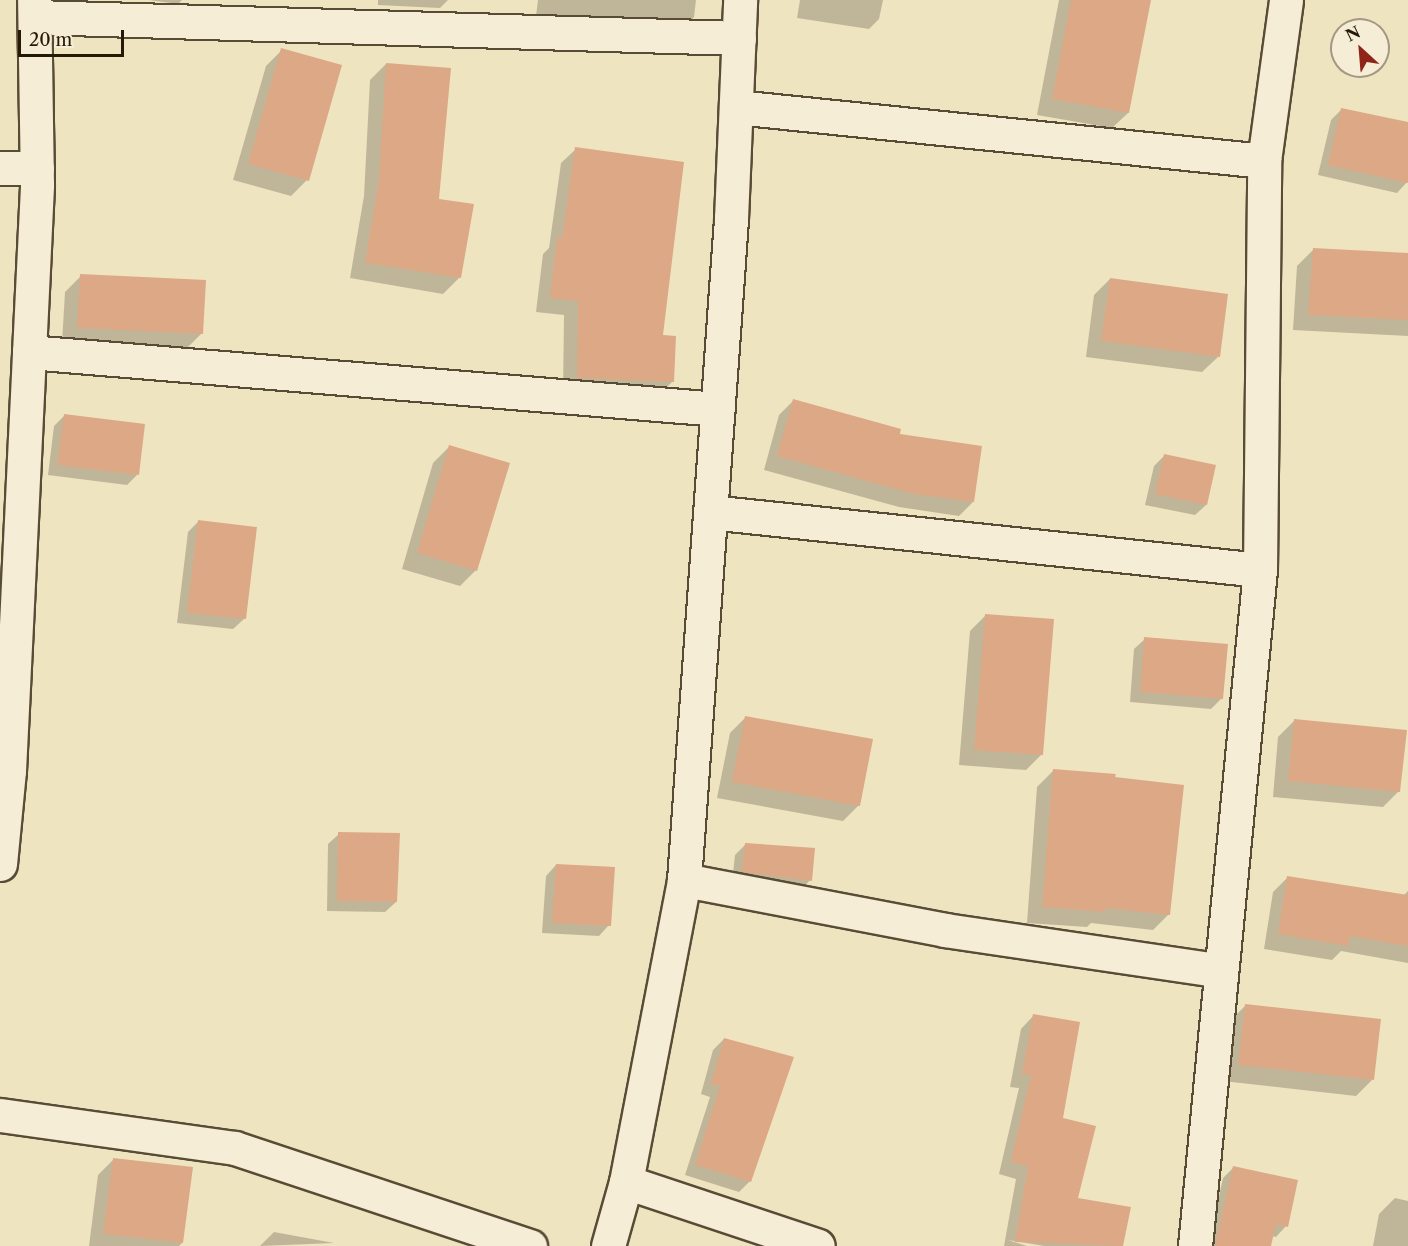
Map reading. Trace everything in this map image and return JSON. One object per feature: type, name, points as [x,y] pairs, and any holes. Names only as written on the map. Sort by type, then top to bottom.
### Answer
[{"type":"street","points":[[608,1246],[626,1182],[684,880],[718,409],[740,0]]},
{"type":"street","points":[[1195,1246],[1260,570],[1264,161],[1286,0]]},
{"type":"street","points":[[0,864],[9,771],[37,168],[34,9],[739,38]]},
{"type":"street","points":[[736,107],[1264,161]]},
{"type":"street","points":[[0,168],[37,168]]},
{"type":"street","points":[[29,352],[718,409]]},
{"type":"street","points":[[710,512],[1260,570]]},
{"type":"street","points":[[684,880],[945,930],[1221,971]]},
{"type":"street","points":[[0,1115],[235,1148],[530,1246]]},
{"type":"street","points":[[626,1182],[818,1246]]},
{"type":"building","points":[[1071,0],[1151,0],[1129,113],[1052,99]]},
{"type":"building","points":[[281,48],[342,65],[309,181],[248,164]]},
{"type":"building","points":[[386,63],[451,68],[439,199],[474,204],[461,278],[365,263],[379,179]]},
{"type":"building","points":[[1341,108],[1408,122],[1408,183],[1328,165]]},
{"type":"building","points":[[575,147],[684,162],[663,335],[676,336],[674,382],[577,378],[578,301],[550,298],[557,237],[562,238]]},
{"type":"building","points":[[1313,248],[1408,253],[1408,320],[1308,315]]},
{"type":"building","points":[[80,274],[206,280],[203,334],[77,328]]},
{"type":"building","points":[[1110,278],[1228,294],[1220,357],[1101,341]]},
{"type":"building","points":[[793,399],[901,429],[900,434],[982,446],[974,502],[914,494],[777,456]]},
{"type":"building","points":[[64,414],[145,424],[139,475],[57,465]]},
{"type":"building","points":[[449,445],[510,463],[477,571],[417,553]]},
{"type":"building","points":[[1164,454],[1216,465],[1207,505],[1155,494]]},
{"type":"building","points":[[198,520],[257,527],[246,619],[187,613]]},
{"type":"building","points":[[985,614],[1054,619],[1043,755],[974,750]]},
{"type":"building","points":[[1144,637],[1228,644],[1223,699],[1140,692]]},
{"type":"building","points":[[745,716],[873,739],[860,806],[732,782]]},
{"type":"building","points":[[1294,719],[1407,730],[1400,792],[1288,781]]},
{"type":"building","points":[[1053,769],[1116,774],[1115,777],[1184,785],[1170,915],[1105,908],[1105,912],[1042,907]]},
{"type":"building","points":[[338,832],[400,833],[397,902],[337,901]]},
{"type":"building","points":[[745,843],[815,848],[812,881],[742,872]]},
{"type":"building","points":[[556,864],[615,867],[611,926],[552,923]]},
{"type":"building","points":[[1287,876],[1408,895],[1408,946],[1350,936],[1348,946],[1278,934]]},
{"type":"building","points":[[1245,1004],[1381,1019],[1374,1080],[1238,1065]]},
{"type":"building","points":[[1033,1014],[1080,1022],[1063,1118],[1096,1126],[1078,1198],[1131,1207],[1123,1246],[1015,1242],[1028,1166],[1011,1162],[1031,1075],[1022,1074]]},
{"type":"building","points":[[724,1038],[794,1057],[751,1182],[695,1165],[720,1086],[711,1084]]},
{"type":"building","points":[[113,1158],[193,1167],[183,1243],[103,1234]]},
{"type":"building","points":[[1233,1166],[1298,1180],[1288,1227],[1276,1224],[1271,1246],[1215,1246]]}]
